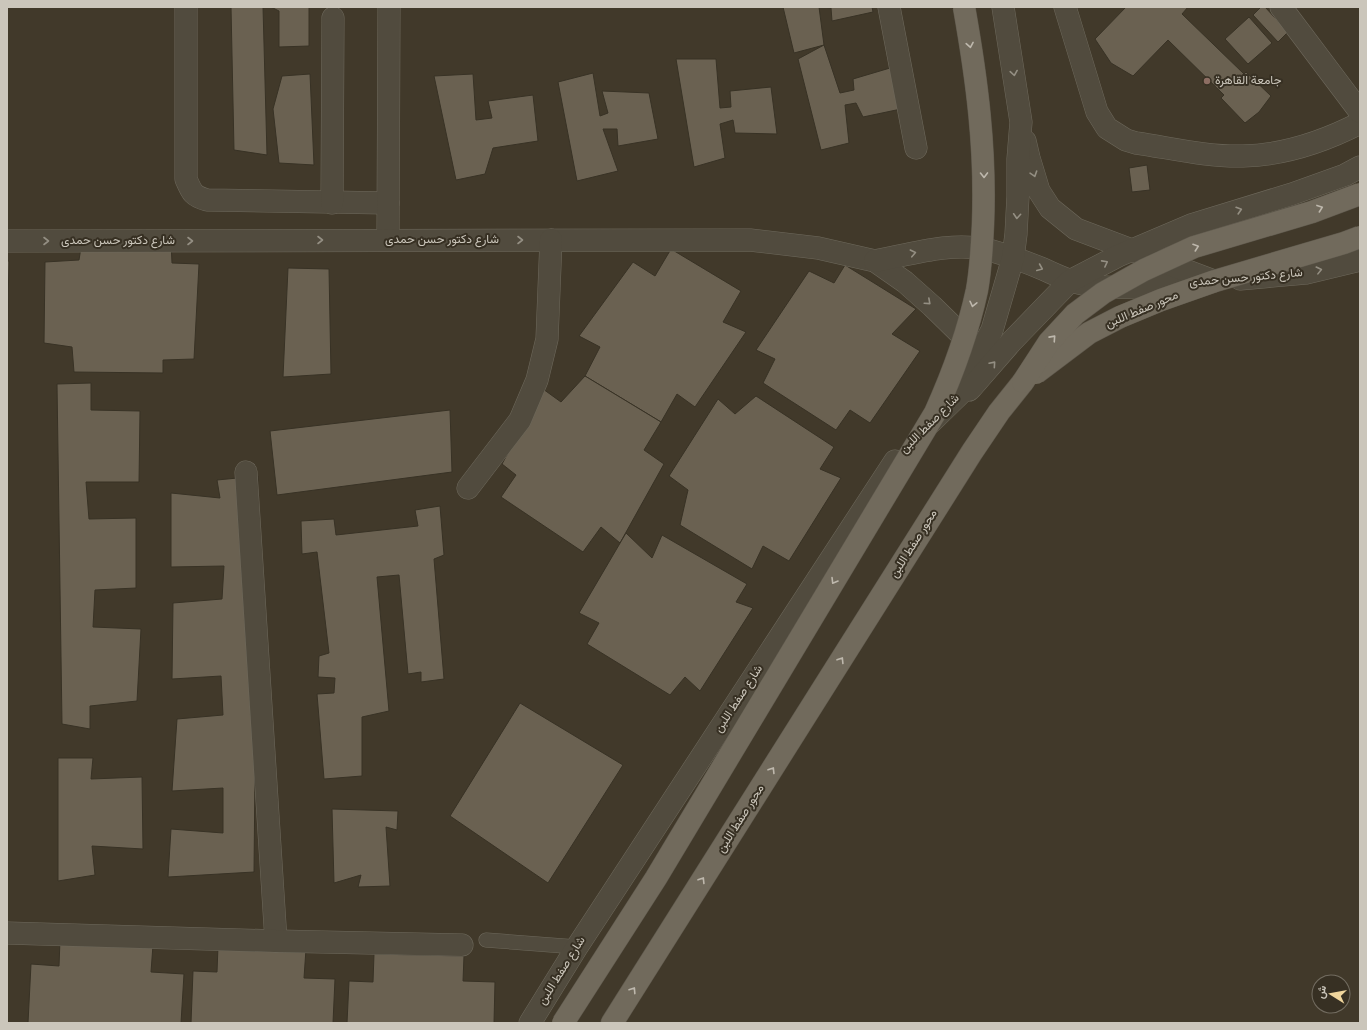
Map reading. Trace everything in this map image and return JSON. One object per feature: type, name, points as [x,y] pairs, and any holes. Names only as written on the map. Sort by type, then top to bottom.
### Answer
[{"type":"main road","points":[[563,1023],[656,878],[935,413],[951,377],[969,321],[977,289],[982,253],[984,198],[983,149],[977,87],[964,7]]},
{"type":"main road","points":[[1024,382],[1049,342],[1075,314],[1103,293],[1137,274],[1194,247],[1312,212],[1360,194]]},
{"type":"main road","name":"محور صفط اللبن","points":[[612,1023],[972,452],[999,412],[1024,382],[1089,333],[1120,317],[1161,300],[1215,281],[1360,237]]},
{"type":"street","points":[[186,7],[186,179],[191,190],[197,197],[207,200],[388,203]]},
{"type":"street","points":[[388,240],[389,7]]},
{"type":"street","points":[[889,7],[916,148]]},
{"type":"street","points":[[1003,7],[1029,158],[1039,191],[1050,208],[1076,229],[1133,249],[1214,281]]},
{"type":"street","points":[[1065,7],[1097,112],[1107,128],[1126,140],[1136,143],[1210,154],[1242,156],[1275,153],[1307,146],[1337,135],[1360,123]]},
{"type":"street","points":[[1281,7],[1360,112]]},
{"type":"street","points":[[332,203],[333,18]]},
{"type":"street","name":"شارع صفط اللبن","points":[[965,389],[964,382],[992,330],[1013,258],[1018,196],[1018,159],[1022,122]]},
{"type":"street","name":"شارع صفط اللبن","points":[[530,1023],[577,947],[892,466],[919,432],[965,389],[969,390],[972,387],[1012,341],[1070,281],[1133,249],[1191,225],[1292,194],[1345,175],[1360,167]]},
{"type":"street","points":[[468,488],[520,420],[537,380],[547,339],[551,240]]},
{"type":"street","name":"شارع دكتور حسن حمدى","points":[[7,241],[750,240],[818,248],[875,261],[905,282],[921,296],[969,341],[980,354]]},
{"type":"street","name":"شارع دكتور حسن حمدى","points":[[875,261],[929,250],[958,247],[988,250],[1013,258],[1070,281],[1090,286],[1126,288],[1306,273],[1360,260]]},
{"type":"street","points":[[246,472],[276,941]]},
{"type":"street","points":[[7,933],[462,945]]},
{"type":"lane","points":[[486,940],[577,947]]},
{"type":"building","points":[[231,7],[263,7],[267,155],[234,150]]},
{"type":"building","points":[[271,7],[309,7],[309,46],[279,47],[279,11]]},
{"type":"building","points":[[783,7],[819,7],[824,45],[794,53]]},
{"type":"building","points":[[823,7],[872,7],[873,12],[832,21],[831,8]]},
{"type":"building","points":[[1126,7],[1188,7],[1182,14],[1244,74],[1246,72],[1271,96],[1259,112],[1245,123],[1221,98],[1224,95],[1168,40],[1133,76],[1111,63],[1095,39]]},
{"type":"building","points":[[1261,7],[1265,7],[1288,32],[1278,42],[1253,15]]},
{"type":"building","points":[[1249,17],[1272,43],[1248,64],[1225,39]]},
{"type":"building","points":[[824,45],[840,93],[854,90],[853,79],[890,68],[901,109],[863,117],[856,103],[845,105],[849,143],[821,150],[798,59]]},
{"type":"building","points":[[676,59],[716,59],[720,108],[731,107],[730,91],[771,87],[777,134],[735,133],[733,120],[720,124],[725,158],[694,167]]},
{"type":"building","points":[[593,73],[600,116],[608,113],[602,91],[649,93],[658,139],[618,146],[617,129],[603,129],[618,171],[577,181],[558,82]]},
{"type":"building","points":[[310,74],[314,165],[279,163],[273,109],[282,76]]},
{"type":"building","points":[[473,74],[476,120],[492,118],[488,101],[533,95],[538,141],[493,148],[485,174],[456,180],[434,76]]},
{"type":"building","points":[[1147,165],[1150,190],[1132,192],[1129,168]]},
{"type":"building","points":[[82,241],[171,241],[172,263],[199,264],[194,359],[163,360],[163,373],[74,372],[72,347],[44,343],[45,262],[79,260]]},
{"type":"building","points":[[671,249],[741,291],[723,322],[746,332],[695,407],[677,394],[661,422],[585,376],[600,347],[579,336],[633,262],[655,276]]},
{"type":"building","points":[[7,261],[9,261],[7,351]]},
{"type":"building","points":[[845,265],[916,309],[892,334],[920,351],[870,423],[850,410],[836,430],[763,383],[775,359],[756,350],[809,271],[834,283]]},
{"type":"building","points":[[288,268],[329,269],[331,374],[283,377]]},
{"type":"building","points":[[585,376],[661,422],[644,450],[664,464],[620,543],[601,527],[583,552],[501,497],[516,475],[502,464],[543,389],[561,402]]},
{"type":"building","points":[[91,383],[91,410],[140,411],[139,482],[86,482],[89,519],[136,518],[136,588],[95,590],[93,627],[141,629],[137,701],[90,706],[90,729],[62,724],[57,384]]},
{"type":"building","points":[[756,396],[834,447],[820,469],[841,478],[789,561],[763,546],[752,569],[680,525],[688,490],[669,476],[718,399],[735,414]]},
{"type":"building","points":[[450,410],[452,472],[277,495],[270,431]]},
{"type":"building","points":[[258,476],[254,872],[168,877],[171,829],[223,833],[223,788],[172,791],[177,719],[223,715],[221,676],[172,679],[173,603],[222,599],[224,566],[171,567],[171,493],[220,498],[217,480]]},
{"type":"building","points":[[440,506],[444,555],[434,559],[444,679],[421,682],[421,672],[408,674],[399,575],[377,577],[389,711],[362,717],[362,776],[324,779],[317,694],[334,693],[335,678],[318,677],[319,656],[329,653],[317,552],[302,554],[301,521],[334,519],[336,535],[418,526],[415,510]]},
{"type":"building","points":[[626,533],[652,558],[662,535],[747,584],[736,602],[753,608],[700,691],[685,677],[670,695],[587,644],[599,623],[579,613]]},
{"type":"building","points":[[520,703],[623,765],[548,883],[450,816]]},
{"type":"building","points":[[58,758],[93,758],[91,779],[142,777],[143,849],[92,846],[95,875],[58,881]]},
{"type":"building","points":[[332,809],[398,811],[397,830],[386,827],[390,886],[358,887],[361,875],[334,883]]},
{"type":"building","points":[[60,940],[153,945],[151,972],[184,974],[181,1023],[28,1023],[31,964],[59,966]]},
{"type":"building","points":[[218,946],[306,949],[304,978],[335,979],[333,1023],[191,1023],[193,971],[217,972]]},
{"type":"building","points":[[374,954],[464,956],[463,981],[495,982],[494,1023],[347,1023],[349,981],[373,982]]},
{"type":"place","name":"جامعة القاهرة","points":[[1207,81]]}]
